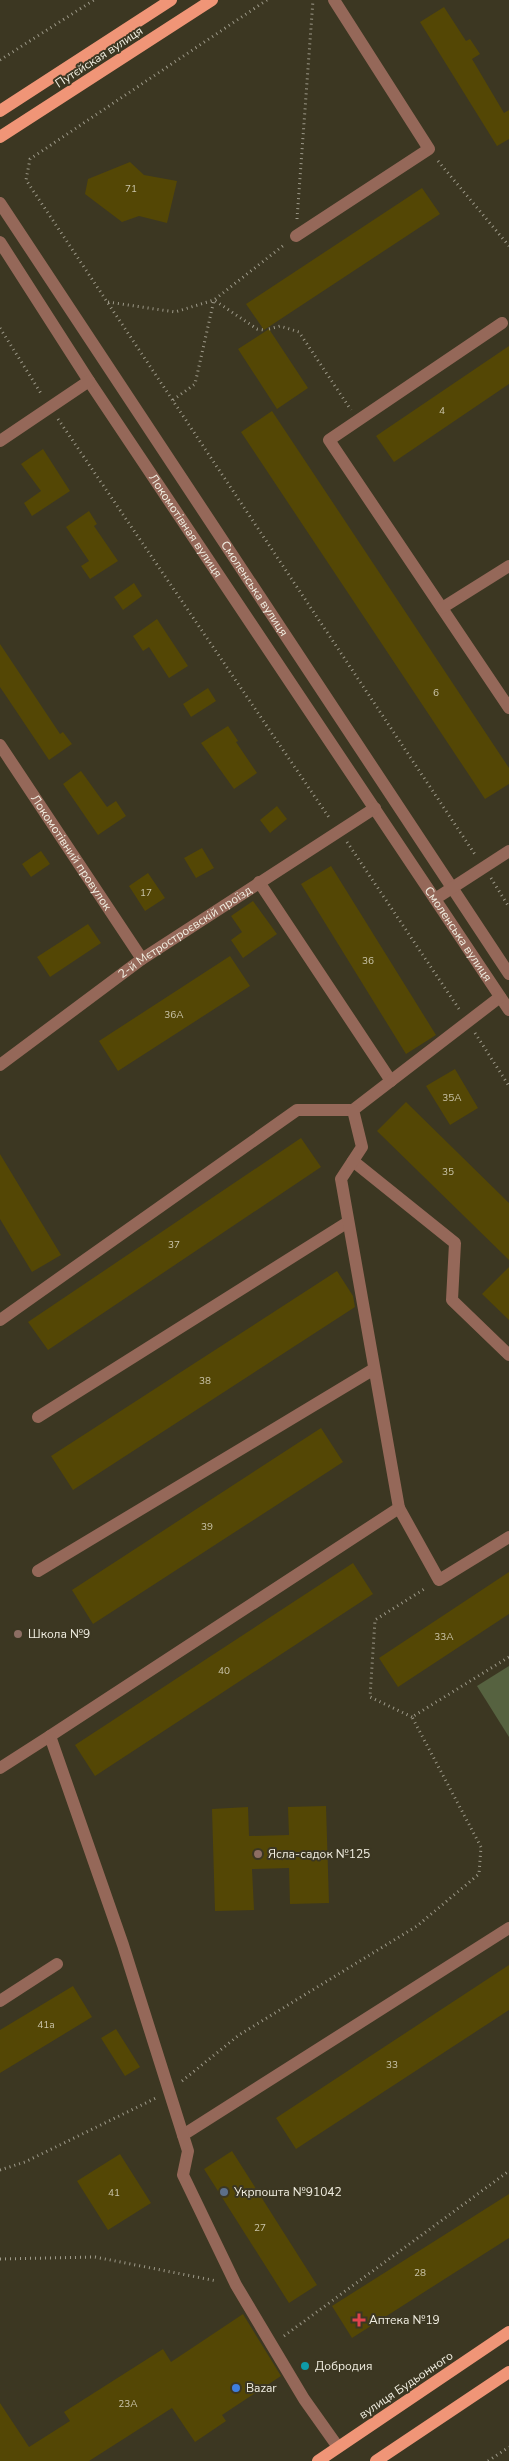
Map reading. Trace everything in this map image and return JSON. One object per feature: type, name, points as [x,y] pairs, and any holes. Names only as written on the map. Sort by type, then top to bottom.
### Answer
[{"type":"main road","name":"Путєйская вулиця","points":[[0,111],[171,0]]},
{"type":"main road","name":"Путєйская вулиця","points":[[0,137],[212,0]]},
{"type":"main road","name":"вулиця Будьонного","points":[[318,2461],[509,2332]]},
{"type":"main road","points":[[376,2461],[509,2372]]},
{"type":"street","points":[[296,236],[428,148],[334,0]]},
{"type":"street","name":"Смоленська вулиця","points":[[0,203],[509,974]]},
{"type":"street","name":"Локомотівная вулиця","points":[[0,242],[89,381],[375,808]]},
{"type":"street","points":[[502,323],[329,440],[509,708]]},
{"type":"street","points":[[0,441],[89,381]]},
{"type":"street","points":[[442,608],[509,566]]},
{"type":"street","name":"Локомотівний провулок","points":[[0,745],[142,959]]},
{"type":"street","name":"Смоленська вулиця","points":[[375,808],[509,1010]]},
{"type":"street","name":"2-й Мєтростроєвскій проїзд","points":[[0,1065],[142,959],[338,830],[375,808]]},
{"type":"street","points":[[435,898],[509,851]]},
{"type":"street","points":[[259,882],[391,1081]]},
{"type":"street","points":[[0,1319],[297,1110],[352,1110],[500,997]]},
{"type":"street","points":[[352,1110],[362,1147],[341,1179],[399,1508],[438,1580],[509,1537]]},
{"type":"street","points":[[353,1161],[455,1243],[452,1300],[509,1355]]},
{"type":"street","points":[[38,1417],[348,1222]]},
{"type":"street","points":[[38,1571],[374,1369]]},
{"type":"street","points":[[0,1768],[399,1508]]},
{"type":"street","points":[[50,1736],[123,1945],[188,2151],[183,2175],[236,2285],[304,2399],[338,2447]]},
{"type":"street","points":[[183,2135],[509,1928]]},
{"type":"street","points":[[0,2001],[57,1964]]},
{"type":"path","points":[[0,60],[94,0]]},
{"type":"path","points":[[267,0],[30,159],[26,180],[484,867],[509,908]]},
{"type":"path","points":[[107,302],[175,312],[214,300],[296,236],[313,0]]},
{"type":"path","points":[[428,148],[509,246]]},
{"type":"path","points":[[214,300],[257,329],[264,330]]},
{"type":"path","points":[[173,400],[195,384],[214,300]]},
{"type":"path","points":[[269,329],[280,326],[299,332],[358,420]]},
{"type":"path","points":[[0,328],[49,407],[338,830],[509,1086]]},
{"type":"path","points":[[0,2170],[25,2162],[169,2091],[239,2035],[417,1926],[479,1874],[481,1847],[412,1717],[370,1697],[375,1620],[438,1580]]},
{"type":"path","points":[[412,1717],[509,1657]]},
{"type":"path","points":[[271,2346],[509,2171]]},
{"type":"path","points":[[0,2259],[95,2257],[236,2285]]},
{"type":"path","points":[[488,2461],[509,2447]]},
{"type":"green space","points":[[509,1666],[509,1737],[477,1686]]},
{"type":"building","points":[[444,7],[466,41],[470,39],[480,54],[472,59],[504,113],[509,110],[509,139],[497,146],[420,22]]},
{"type":"building","points":[[130,162],[144,175],[177,181],[167,223],[139,216],[122,222],[85,194],[88,179]]},
{"type":"building","points":[[422,188],[440,214],[264,330],[246,304]]},
{"type":"building","points":[[269,329],[308,388],[277,409],[238,349]]},
{"type":"building","points":[[509,346],[509,384],[394,462],[376,436]]},
{"type":"building","points":[[272,411],[509,768],[509,784],[485,799],[241,432]]},
{"type":"building","points":[[43,449],[70,491],[32,516],[24,503],[41,491],[21,464]]},
{"type":"building","points":[[89,511],[97,524],[94,526],[118,561],[90,579],[81,566],[89,561],[66,527]]},
{"type":"building","points":[[134,583],[142,596],[123,610],[114,597]]},
{"type":"building","points":[[157,619],[188,666],[169,678],[149,647],[143,651],[133,636]]},
{"type":"building","points":[[0,644],[60,734],[63,732],[72,744],[49,760],[0,687]]},
{"type":"building","points":[[208,688],[216,701],[191,717],[183,704]]},
{"type":"building","points":[[228,726],[238,741],[236,742],[257,773],[234,789],[201,743]]},
{"type":"building","points":[[81,771],[107,807],[116,801],[126,816],[98,835],[63,784]]},
{"type":"building","points":[[277,806],[287,819],[270,833],[260,820]]},
{"type":"building","points":[[202,848],[214,868],[196,878],[184,858]]},
{"type":"building","points":[[41,851],[50,864],[31,877],[22,864]]},
{"type":"building","points":[[331,866],[436,1035],[406,1054],[301,884]]},
{"type":"building","points":[[148,873],[165,898],[145,911],[129,886]]},
{"type":"building","points":[[253,901],[277,934],[243,958],[231,940],[242,932],[231,916]]},
{"type":"building","points":[[88,924],[101,943],[50,977],[37,957]]},
{"type":"building","points":[[230,956],[250,986],[118,1071],[99,1041]]},
{"type":"building","points":[[455,1069],[478,1108],[450,1125],[426,1086]]},
{"type":"building","points":[[406,1102],[509,1203],[509,1260],[377,1131]]},
{"type":"building","points":[[301,1138],[321,1167],[48,1350],[28,1322]]},
{"type":"building","points":[[0,1154],[61,1255],[32,1272],[0,1219]]},
{"type":"building","points":[[509,1267],[509,1320],[482,1294]]},
{"type":"building","points":[[337,1271],[353,1296],[355,1307],[73,1490],[51,1456]]},
{"type":"building","points":[[321,1428],[343,1462],[93,1624],[72,1590]]},
{"type":"building","points":[[353,1563],[373,1594],[95,1776],[75,1745]]},
{"type":"building","points":[[509,1572],[509,1614],[398,1687],[379,1658]]},
{"type":"building","points":[[326,1806],[329,1903],[290,1904],[289,1868],[252,1869],[254,1910],[215,1911],[212,1809],[248,1807],[249,1836],[289,1835],[288,1807]]},
{"type":"building","points":[[509,1965],[509,2010],[296,2149],[276,2118]]},
{"type":"building","points":[[73,1986],[92,2017],[0,2073],[0,2030]]},
{"type":"building","points":[[116,2029],[140,2067],[125,2076],[101,2038]]},
{"type":"building","points":[[232,2151],[317,2285],[289,2303],[204,2169]]},
{"type":"building","points":[[120,2154],[151,2203],[108,2230],[77,2181]]},
{"type":"building","points":[[509,2194],[509,2238],[352,2338],[332,2306]]},
{"type":"building","points":[[243,2314],[281,2376],[222,2415],[226,2421],[195,2442],[172,2408],[89,2461],[0,2461],[0,2403],[29,2447],[70,2421],[64,2412],[163,2349],[171,2362]]},
{"type":"place","name":"Школа №9","points":[[18,1634]]},
{"type":"place","name":"Ясла-садок №125","points":[[258,1854]]},
{"type":"place","name":"Укрпошта №91042","points":[[224,2192]]},
{"type":"place","name":"Аптека №19","points":[[359,2320]]},
{"type":"place","name":"Добродия","points":[[305,2366]]},
{"type":"place","name":"Bazar","points":[[236,2388]]}]
